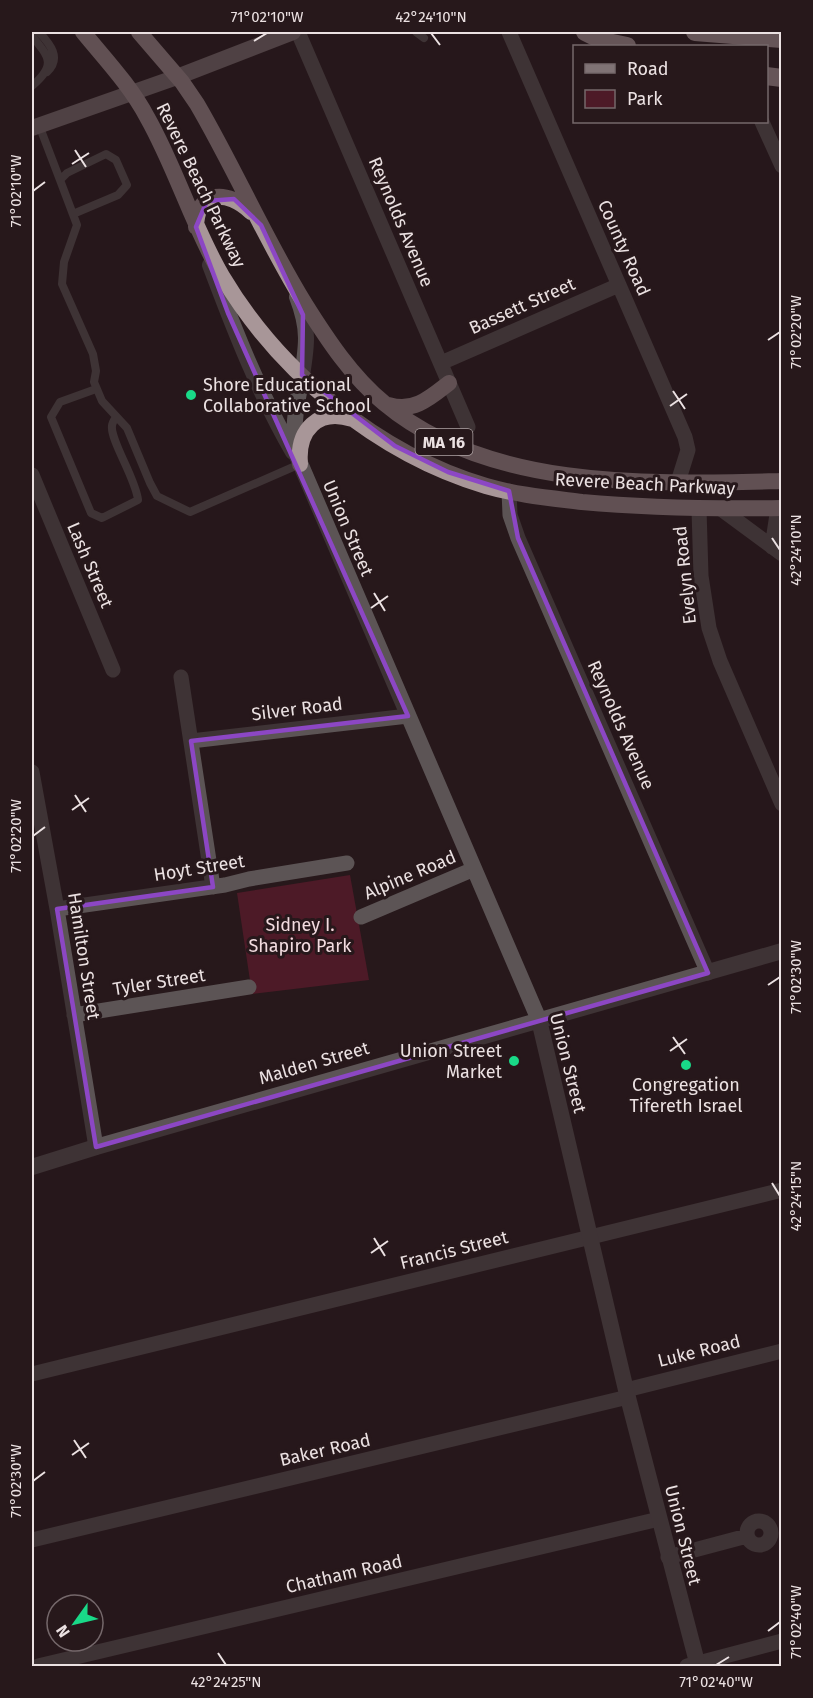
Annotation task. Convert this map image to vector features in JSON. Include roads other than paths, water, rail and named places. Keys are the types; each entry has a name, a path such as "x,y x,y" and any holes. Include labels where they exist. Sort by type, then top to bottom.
{"highway":[{"name":"Revere Beach Parkway","path":"83,32 132,92 152,126 196,227 224,279 244,309 276,349 302,375 357,421 396,446 434,466 475,483 509,491 601,504 722,509 780,508"},
{"name":"Revere Beach Parkway","path":"139,32 177,77 201,111 290,279 314,318 362,382 383,403 413,425 444,442 497,462 525,468 582,476 678,482 782,481"},
{"path":"585,32 603,41 622,45"},
{"path":"695,32 782,39"},
{"path":"196,227 201,207 207,201 220,196 230,197 238,202 261,225"},
{"path":"383,403 396,407 412,407 449,383"},
{"path":"300,464 299,451 302,439 313,423 330,416 342,416 357,421"}],"main road":[{"path":"35,126 177,77 293,32"}],"street":[{"name":"Reynolds Avenue","path":"298,32 468,427"},
{"name":"County Road","path":"509,32 685,437 688,450 678,482"},
{"path":"762,123 782,166"},
{"name":"Union Street","path":"196,227 245,353 274,418 300,464 539,1020 694,1666"},
{"name":"Union Street","path":"290,279 303,315 306,332 294,435 300,464"},
{"name":"Bassett Street","path":"441,363 619,285"},
{"name":"Lash Street","path":"32,475 113,670"},
{"name":"Reynolds Avenue","path":"509,491 509,508 515,530 708,973"},
{"name":"Evelyn Road","path":"699,508 700,564 709,628 720,661 782,804"},
{"path":"777,550 780,508"},
{"path":"722,509 777,550"},
{"path":"181,677 213,887"},
{"name":"Silver Road","path":"191,741 408,716"},
{"name":"Hamilton Street","path":"32,772 96,1147"},
{"name":"Hoyt Street","path":"57,909 213,887 346,863"},
{"name":"Alpine Road","path":"361,917 474,869"},
{"name":"Malden Street","path":"32,1167 782,951"},
{"name":"Tyler Street","path":"74,1015 249,987"},
{"name":"Francis Street","path":"32,1374 782,1190"},
{"name":"Luke Road","path":"627,1393 782,1351"},
{"name":"Baker Road","path":"32,1540 627,1393"},
{"name":"Chatham Road","path":"38,1666 658,1519"},
{"path":"668,1557 747,1536"},
{"path":"694,1666 782,1641"}],"lane":[{"path":"38,78 52,68 55,56 50,44 39,32"},
{"path":"416,32 424,38"},
{"path":"32,36 47,58 48,67 32,86"},
{"path":"35,126 60,180 77,225 64,262 62,284 93,354 96,371 94,382 102,401 127,428 157,496 190,512 300,464"},
{"path":"60,180 67,173 106,154 116,160 126,186 118,195 73,214"},
{"path":"96,388 60,402 51,417 91,513 102,518 138,500 137,490 111,427 116,417"}],"place":[{"name":"Shore Educational Collaborative School","path":"191,395"},
{"name":"Union Street Market","path":"514,1061"},
{"name":"Congregation Tifereth Israel","path":"686,1065"}],"park label":[{"name":"Sidney I. Shapiro Park","path":"300,935"}]}
